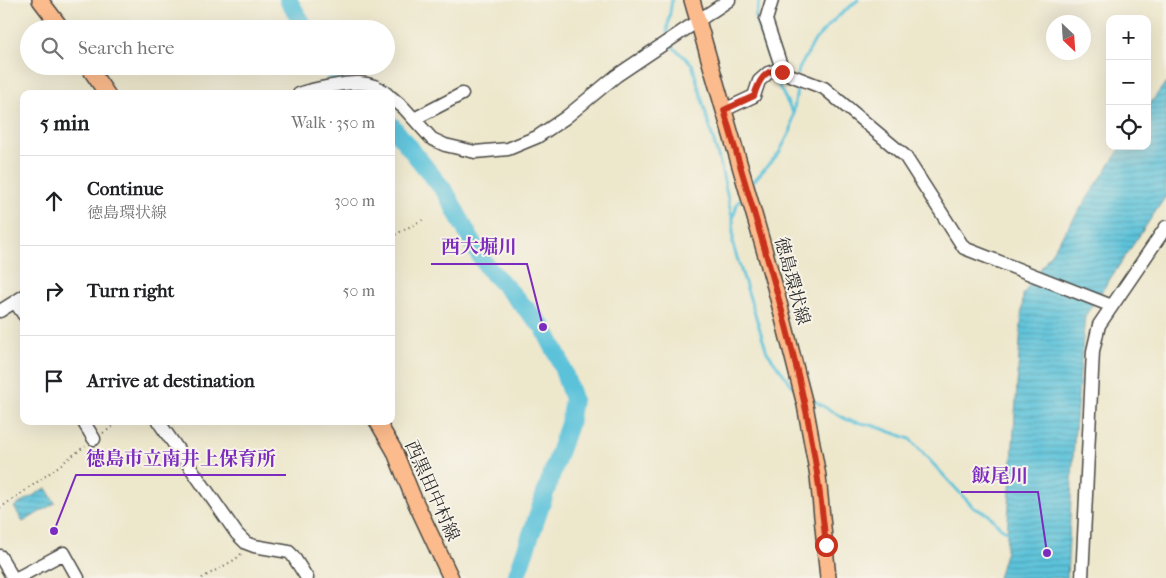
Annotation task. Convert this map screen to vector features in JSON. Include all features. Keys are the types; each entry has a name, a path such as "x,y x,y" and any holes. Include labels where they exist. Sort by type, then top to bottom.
{"main road":[{"path":"40,0 55,20"},
{"name":"徳島環状線","path":"692,0 743,179 755,214 805,406 818,476 828,578"},
{"path":"94,75 104,90"},
{"name":"西黒田中村線","path":"379,425 394,450 412,497 451,578"}],"street":[{"path":"395,101 432,139 445,145 475,152 508,149 537,137 565,118 616,76 729,0"},
{"path":"772,0 766,20 778,72"},
{"path":"724,110 754,96 759,81 778,72 824,88 905,156 964,248 1108,304"},
{"path":"316,90 348,83 369,84 383,90"},
{"path":"414,119 462,94"},
{"path":"1082,578 1093,351 1099,325 1108,304 1166,227"},
{"path":"0,311 19,299"},
{"path":"85,425 94,439"},
{"path":"161,425 237,534 246,543 289,552 307,578"},
{"path":"17,578 64,553 78,578"},
{"path":"0,556 13,578"}],"path":[{"path":"395,235 424,219"},
{"path":"0,508 116,425"},
{"path":"202,578 236,559 252,545"}],"water":[{"path":"1166,82 1166,196 1085,316 1074,442 1067,578 998,578 1006,550 1023,295 1119,150 1151,150 1151,103"},
{"path":"46,488 55,503 23,522 14,507"}],"waterway":[{"path":"288,0 300,20"},
{"path":"669,36 667,31 672,0"},
{"path":"760,0 755,17 772,69"},
{"path":"798,74 815,40 835,19 858,0"},
{"path":"671,42 674,48 692,64 721,167 732,217"},
{"path":"336,75 346,90"},
{"path":"773,75 793,113"},
{"path":"751,184 779,153 791,130 798,82"},
{"path":"395,130 446,193 488,268 543,327 559,358 573,399 569,424 516,578"},
{"path":"743,196 737,204 733,219 733,245 767,352 794,388"},
{"path":"809,398 847,420 875,426 910,439 974,508 988,514 1001,528 1010,533"}],"place":[{"name":"西大堀川","path":"543,327"},
{"name":"徳島市立南井上保育所","path":"54,531"},
{"name":"飯尾川","path":"1047,553"}],"route":[{"path":"782,72 777,70 768,73 759,81 754,96 724,110 775,287 805,406 818,476 826,545"}]}
